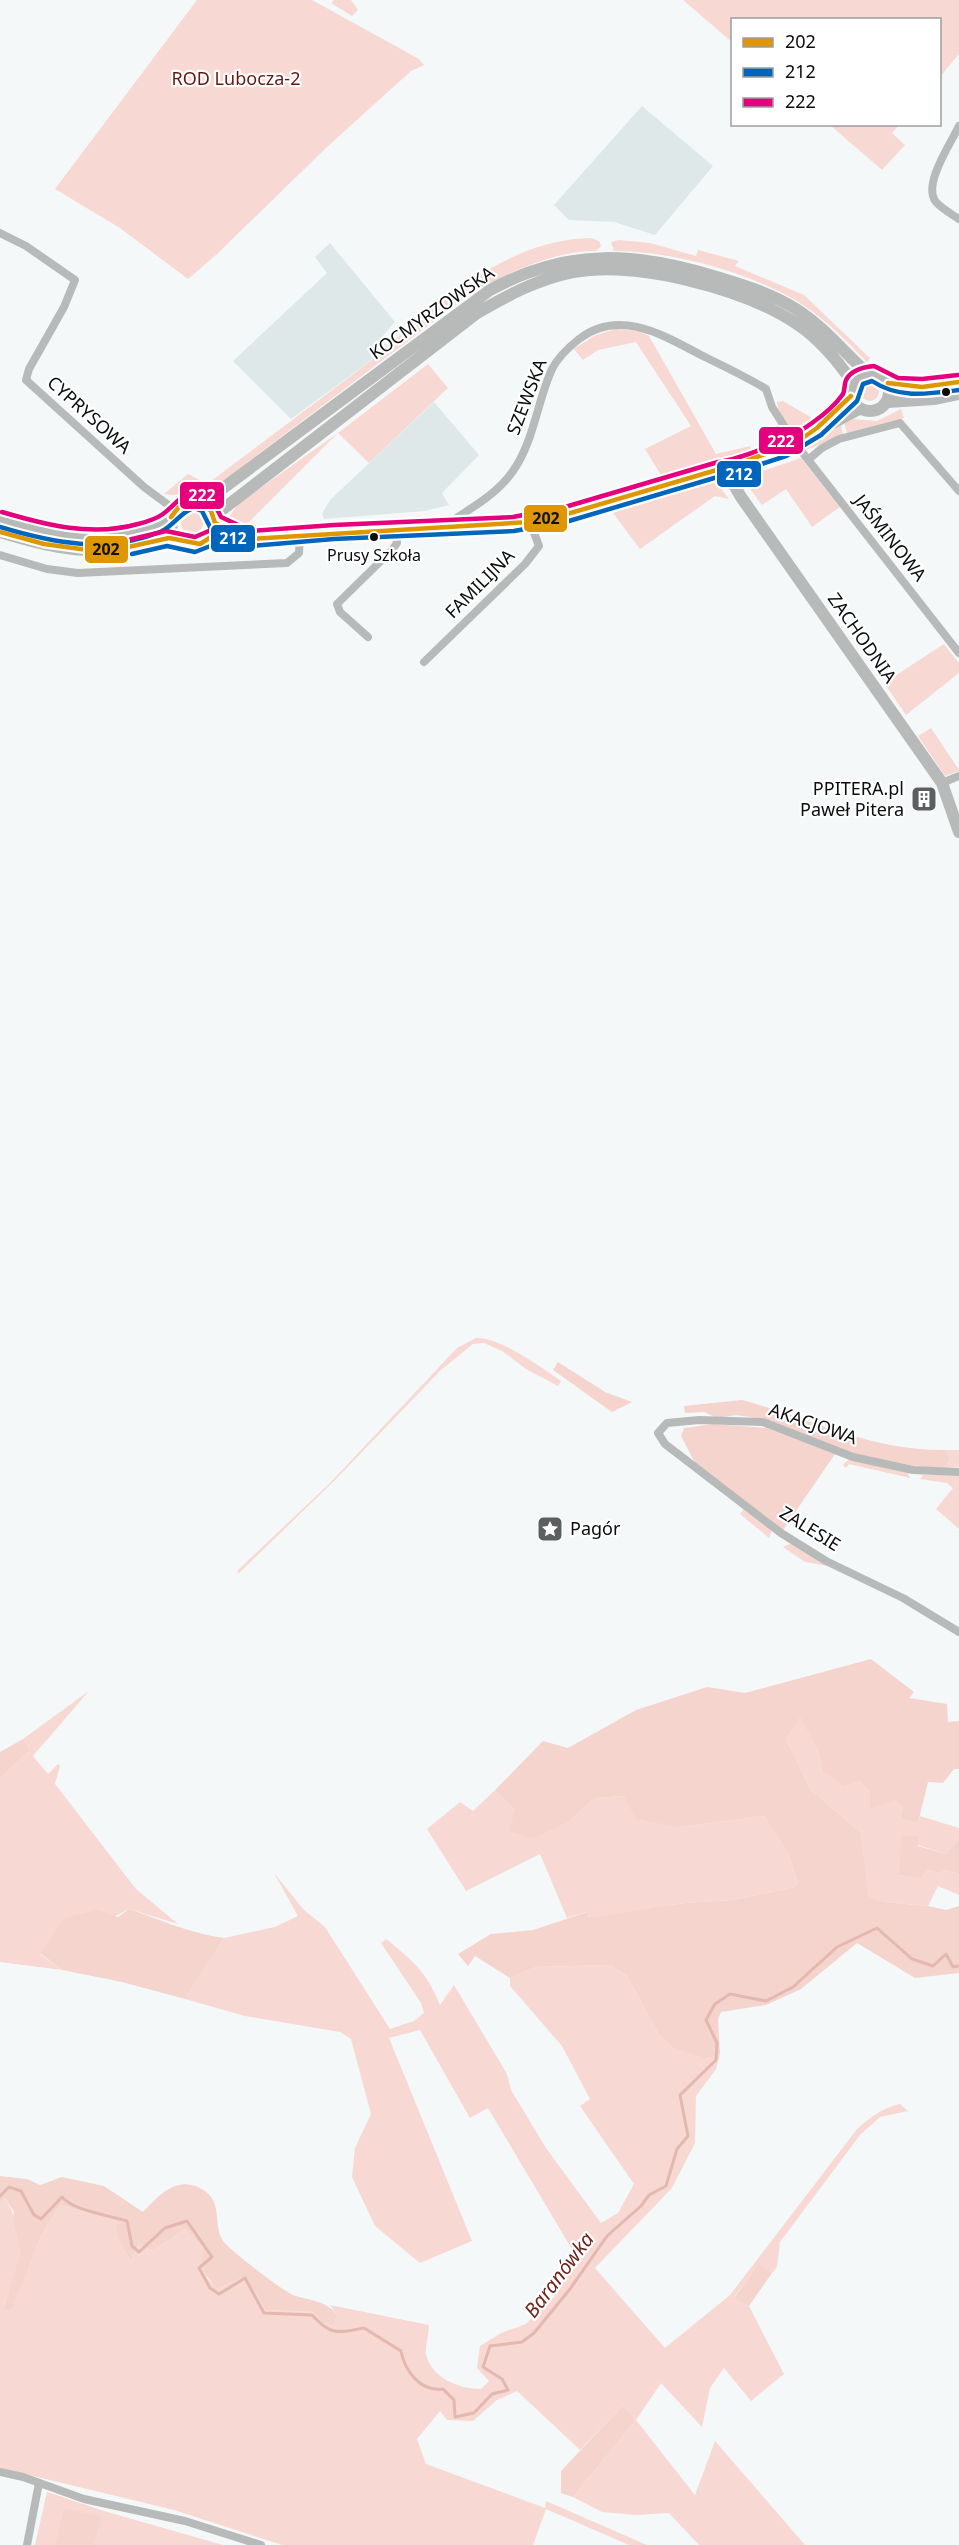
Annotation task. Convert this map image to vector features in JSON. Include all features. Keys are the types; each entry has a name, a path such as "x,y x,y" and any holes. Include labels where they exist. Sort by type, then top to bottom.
{"main road":[{"name":"KOCMYRZOWSKA","path":"203,503 490,290 528,272 565,261 604,256 653,260 765,293 814,322 867,373"},
{"name":"KOCMYRZOWSKA","path":"215,520 477,313 524,287 574,272 605,270 656,273 759,304 789,319 815,337 852,389"},
{"path":"817,429 867,373 879,375 888,383 922,387 959,382"},
{"path":"888,383 890,395 888,402"},
{"path":"852,389 859,408"},
{"path":"0,532 74,550 119,549 166,538 177,539 192,545 203,543 211,537 244,538 397,531 530,522 567,514 720,469 735,468 742,462 795,443 859,408 874,412 888,402 934,399 959,394"},
{"name":"ZACHODNIA","path":"735,468 731,480 741,496 942,783 959,832"},
{"path":"0,519 42,532 86,537 140,531 173,514 187,501 203,503 215,520 244,538"},
{"path":"173,514 171,529 177,539"},
{"path":"211,537 215,520"}],"street":[{"path":"959,126 931,186 936,202 959,219"},
{"name":"CYPRYSOWA","path":"0,233 26,246 75,280 64,307 29,369 26,380 173,514"},
{"name":"SZEWSKA","path":"450,528 450,522 490,494 512,472 521,457 557,362 573,343 603,326 637,326 668,338 766,389 772,407 795,443"},
{"path":"808,460 822,448 839,439 900,423 959,491"},
{"name":"JAŚMINOWA","path":"795,443 959,653"},
{"name":"FAMILIJNA","path":"424,662 525,564 539,546 530,522"},
{"path":"368,637 340,612 338,604 392,550 397,543 397,531"},
{"path":"0,555 47,569 78,573 287,563 299,553 300,534"},
{"path":"942,783 959,776"},
{"name":"AKACJOWA","path":"658,1433 667,1423 699,1420 763,1422 853,1457 913,1470 959,1472"},
{"name":"ZALESIE","path":"658,1433 665,1444 781,1533 826,1561 903,1598 959,1632"},
{"path":"0,2472 84,2499 184,2521 261,2545"},
{"path":"27,2545 39,2483"}],"shaded area":[{"path":"642,106 713,166 655,235 614,222 569,220 554,205"},
{"path":"330,243 395,322 381,338 388,348 291,419 233,361 327,273 315,257"},
{"path":"434,402 479,455 442,493 449,505 425,511 324,519 322,514 330,500"},
{"path":"558,1362 605,1392 632,1402 612,1412 553,1370"},
{"path":"742,1400 867,1440 918,1449 946,1450 950,1460 943,1468 914,1466 855,1454 764,1419 736,1415 717,1418 704,1412 685,1413 684,1406"},
{"path":"713,1424 767,1428 835,1454 783,1530 695,1463 681,1436 684,1428"},
{"path":"871,1659 914,1692 909,1698 947,1704 948,1722 959,1721 959,1769 954,1769 943,1783 928,1782 918,1823 900,1819 903,1807 893,1800 870,1809 870,1792 859,1781 844,1786 822,1771 818,1751 800,1717 786,1739 811,1790 861,1833 868,1896 884,1902 946,1910 959,1906 959,1973 915,1978 857,1943 801,1989 766,2005 721,2012 718,2019 720,2054 708,2059 674,2048 658,2033 627,1976 610,1965 536,1967 510,1978 475,1956 468,1966 458,1954 491,1934 533,1930 587,1912 588,1918 684,1903 733,1900 795,1887 798,1883 789,1855 764,1816 678,1827 636,1819 624,1796 595,1798 568,1822 533,1838 509,1831 515,1810 495,1790 543,1741 568,1748 636,1710 707,1687 745,1693"},
{"path":"23,1739 30,1750 0,1779 0,1752"},
{"path":"902,1835 918,1836 918,1846 946,1854 959,1839 959,1874 945,1870 940,1873 928,1870 921,1879 899,1875"},
{"path":"129,1909 188,1930 224,1938 185,1999 122,1982 62,1970 40,1953 65,1918 98,1910 118,1917"},
{"path":"0,2176 27,2179 40,2185 62,2177 104,2186 143,2212 167,2190 181,2185 198,2187 212,2198 220,2236 229,2247 287,2292 328,2306 337,2315 333,2324 322,2322 313,2312 265,2310 255,2291 242,2278 217,2289 204,2270 204,2249 185,2229 152,2251 139,2243 131,2261 118,2240 115,2229 119,2222 60,2205 41,2236 13,2307 8,2311 4,2307 21,2252 13,2219 14,2212 5,2198 0,2203"},
{"path":"759,2264 772,2273 749,2306 734,2298"},
{"path":"623,2405 636,2420 573,2497 561,2493 561,2471"},
{"path":"64,2509 101,2516 94,2545 55,2545"}],"green space":[{"name":"ROD Lubocza-2","path":"197,0 312,0 419,59 424,65 411,71 327,147 217,254 188,279 120,228 55,189"},
{"path":"334,0 351,0 358,10 352,16 331,3"},
{"path":"683,0 959,0 959,54 941,76 941,18 731,18 731,41"},
{"path":"831,126 898,126 892,133 905,145 882,170"},
{"path":"591,238 599,241 601,246 596,251 548,259 518,270 474,291 207,493 164,494 188,474 207,484 388,348 387,346 433,309 481,274 533,249 561,241"},
{"path":"619,240 650,243 696,256 698,250 739,261 735,266 804,295 870,358 867,362 817,315 773,289 720,268 692,261 638,252 614,251 611,242"},
{"path":"615,329 639,331 649,336 716,454 750,446 753,452 664,480 645,449 691,426 636,342 598,350 583,360 574,349 594,336"},
{"path":"428,364 448,388 369,463 338,433"},
{"path":"870,383 876,386 879,392 876,398 870,401 864,398 861,392 864,386"},
{"path":"783,401 817,421 799,434 795,432 787,425 779,411 777,402"},
{"path":"901,409 904,418 847,433 844,423 853,419 877,421"},
{"path":"841,425 843,435 806,450 805,444"},
{"path":"338,433 242,529 230,524 228,518 239,503"},
{"path":"801,458 840,507 812,527 786,489 762,505 742,478"},
{"path":"714,479 729,499 715,496 640,549 613,513"},
{"path":"192,512 202,519 203,523 196,533 192,534 182,527 181,523 188,513"},
{"path":"944,644 959,663 959,673 906,715 884,683"},
{"path":"931,728 959,771 945,776 918,736"},
{"path":"476,1338 497,1342 508,1347 561,1381 558,1386 526,1369 502,1351 484,1343 473,1344 441,1370 334,1481 239,1573 237,1571 330,1483 457,1348"},
{"path":"946,1450 959,1450 959,1467 943,1468 950,1460"},
{"path":"849,1459 908,1473 910,1478 849,1464 846,1468 843,1465"},
{"path":"923,1475 959,1475 959,1529 936,1509 953,1488 947,1483 920,1479"},
{"path":"745,1507 772,1530 769,1538 740,1514"},
{"path":"792,1543 834,1567 805,1562 783,1547"},
{"path":"89,1691 33,1756 48,1774 58,1764 60,1766 55,1784 136,1889 178,1924 129,1909 40,1954 62,1970 0,1962 0,1779 30,1750 23,1739"},
{"path":"800,1716 818,1751 822,1771 859,1781 870,1792 893,1800 903,1807 900,1819 918,1823 920,1816 959,1828 959,1839 946,1854 918,1845 899,1875 921,1879 928,1870 940,1873 945,1870 959,1874 959,1895 938,1886 928,1906 884,1902 867,1896 861,1833 811,1790 786,1739"},
{"path":"495,1790 515,1810 568,1822 595,1798 624,1796 678,1827 764,1816 789,1855 798,1883 795,1887 733,1900 684,1903 587,1919 586,1912 567,1918 540,1854 466,1891 427,1829 460,1802 473,1811"},
{"path":"274,1873 304,1910 325,1927 390,2029 414,2021 424,2013 421,2003 381,1943 386,1939 424,1975 440,2005 454,1985 507,2074 511,2090 546,2148 601,2223 618,2213 634,2184 580,2106 590,2099 562,2046 510,1986 510,1978 536,1967 610,1965 627,1976 658,2033 708,2059 720,2054 716,2069 696,2096 695,2143 672,2188 595,2268 665,2348 730,2295 857,2129 877,2113 894,2105 900,2104 908,2111 880,2117 860,2135 780,2242 777,2267 772,2273 759,2265 734,2297 749,2306 784,2374 751,2401 724,2368 710,2388 702,2427 661,2383 636,2420 623,2405 580,2450 517,2391 497,2400 473,2421 447,2420 440,2411 417,2439 426,2464 545,2508 546,2501 647,2545 629,2545 546,2509 533,2545 282,2545 174,2510 0,2468 0,2203 5,2198 16,2224 21,2245 18,2265 4,2306 8,2311 13,2306 41,2236 60,2205 120,2222 115,2229 118,2240 131,2261 139,2243 152,2251 185,2229 204,2249 207,2278 217,2289 243,2278 255,2291 265,2310 313,2312 322,2322 337,2315 330,2305 429,2325 426,2354 434,2370 455,2384 481,2389 489,2381 477,2368 480,2346 501,2333 526,2324 555,2296 546,2285 556,2280 576,2256 488,2108 470,2118 420,2030 389,2038 472,2241 420,2263 375,2226 352,2177 355,2148 371,2114 351,2039 340,2032 245,2016 185,1999 224,1938 275,1927 298,1916"},
{"path":"636,2420 695,2495 715,2441 805,2545 699,2545 669,2513 637,2515 602,2512 573,2497"},
{"path":"47,2492 104,2511 223,2545 35,2545"}],"waterway":[{"path":"335,524 388,521"},
{"name":"Baranówka","path":"0,2196 9,2187 21,2191 34,2215 41,2219 62,2197 67,2202 83,2209 127,2221 132,2246 139,2252 165,2228 187,2221 212,2257 199,2268 210,2288 219,2294 245,2278 264,2313 312,2315 324,2327 341,2332 364,2328 401,2351 410,2373 421,2384 443,2389 454,2400 455,2417 474,2413 492,2394 508,2390 502,2379 483,2367 490,2346 522,2342 534,2333 570,2289 607,2236 641,2206 649,2195 666,2186 677,2149 688,2136 680,2095 716,2060 717,2043 706,2020 715,2004 730,1994 766,2001 793,1987 837,1947 877,1928 912,1959 933,1966 946,1954 953,1967 959,1966"}],"transit line":[{"name":"222","path":"2,512 69,528 121,528 157,517 185,495 196,493 213,501 221,517 251,531 513,517 565,507 740,457 766,447 803,429 820,417 843,394 848,377 854,371 862,368 874,366 898,378 922,379 958,375"},
{"name":"212","path":"0,527 40,538 80,544 120,543 160,532 185,512 194,508 202,511 211,529 250,546 334,539 514,531 569,521 721,476 738,475 746,469 786,456 821,435 857,401 863,384 872,381 882,387 903,393 925,394 959,390"},
{"name":"202","path":"888,383 922,387 959,382"},
{"name":"202","path":"215,523 250,539 530,522 567,514 720,469 735,468 748,460 794,444 817,428 851,396"},
{"name":"202","path":"171,517 182,503 198,501 211,511 215,523"},
{"name":"222","path":"128,540 166,531 195,537 211,530 248,532"},
{"name":"202","path":"0,532 44,544 88,550 119,549 169,538 200,544 211,537"},
{"name":"212","path":"132,554 167,546 195,552 213,545 248,546"}],"place":[{"name":"Prusy Szkoła","path":"374,537"},
{"name":"PPITERA.pl Paweł Pitera","path":"924,799"},
{"name":"Pagór","path":"550,1529"}]}
